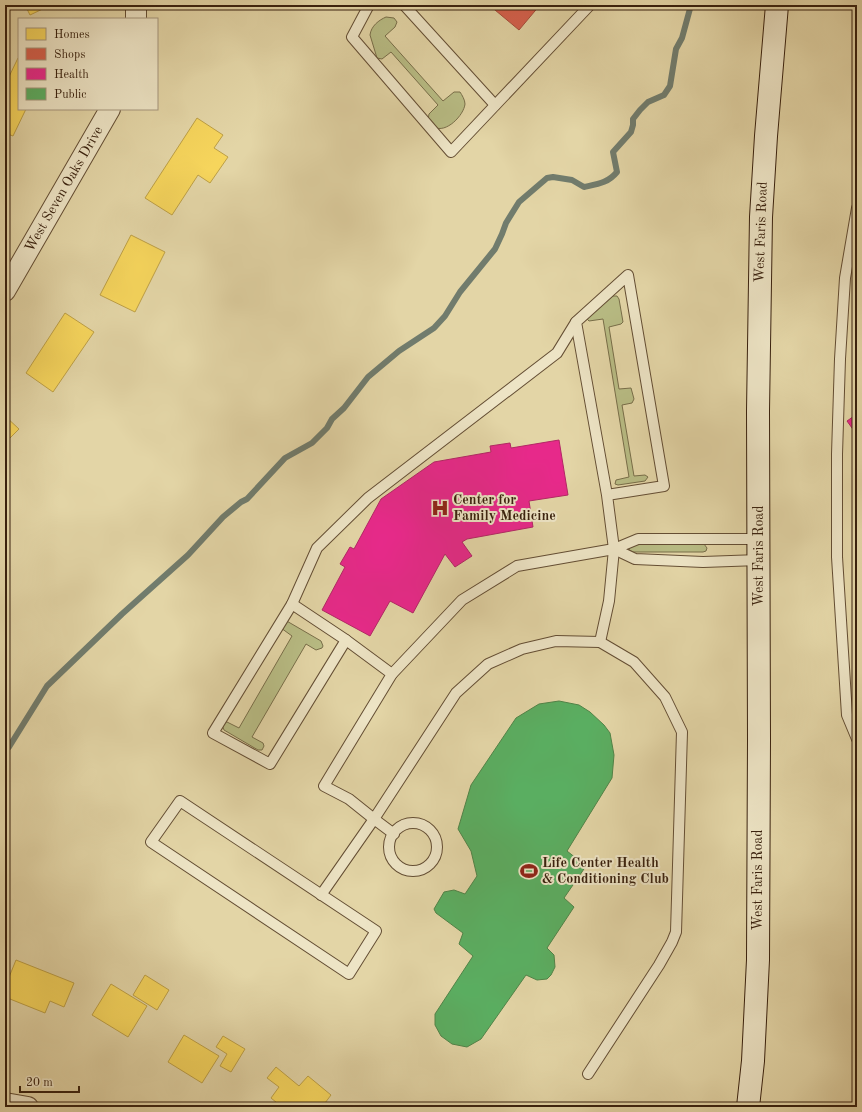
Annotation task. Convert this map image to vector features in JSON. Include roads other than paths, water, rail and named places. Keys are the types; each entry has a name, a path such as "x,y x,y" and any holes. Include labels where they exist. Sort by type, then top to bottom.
{"main road":[{"name":"West Faris Road","path":"748,1107 753,1061 758,960 758,411 761,217 777,5"}],"street":[{"path":"136,5 136,18"},
{"name":"West Seven Oaks Drive","path":"5,290 109,110"},
{"path":"5,1103 28,1107"}],"lane":[{"path":"369,5 352,37 451,152 590,5"},
{"path":"404,5 495,105"},
{"path":"857,208 845,278 840,359 836,549 847,716 857,739"},
{"path":"346,640 270,764 213,733 292,604 317,548 368,498 557,353 576,322 628,274 664,486 607,495"},
{"path":"576,322 607,495 614,549 609,601 600,642"},
{"path":"394,834 374,820 349,799 324,786 392,674 462,600 517,566 614,549 638,539 759,549"},
{"path":"614,549 635,559 703,562 759,549"},
{"path":"292,604 346,640 392,674"},
{"path":"321,895 374,820 456,694 488,664 522,649 556,641 600,642 634,662 664,697 682,732 676,932 659,965 588,1074"},
{"path":"180,801 321,895 376,931 349,974 151,842 180,801"},
{"path":"412,823 427,828 435,840 436,854 432,861 426,867 418,870 410,871 401,868 394,863 390,855 389,846 391,838 394,834 396,830 404,825 412,823"}],"waterway":[{"path":"5,750 9,747 47,686 122,614 188,555 223,517 247,499 285,458 312,443 327,428 332,419 344,408 368,377 399,351 434,328 445,316 460,292 495,249 506,223 519,202 547,178 553,177 572,180 584,187 598,184 614,176 617,172 613,152 631,132 633,119 648,102 664,95 670,86 676,49 682,38 691,5"}],"place":[{"name":"Center for Family Medicine","path":"440,508"},
{"name":"Life Center Health & Conditioning Club","path":"529,871"}]}
